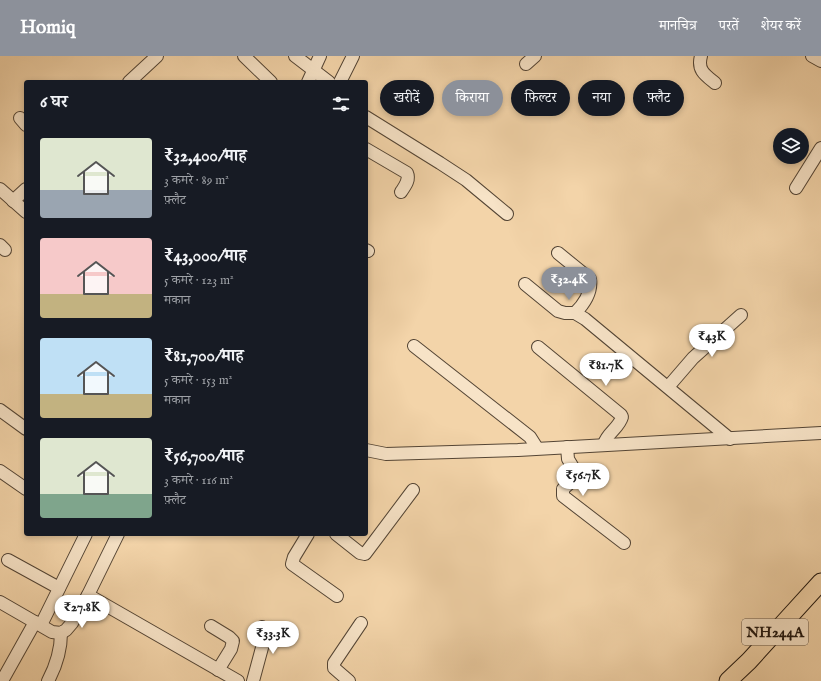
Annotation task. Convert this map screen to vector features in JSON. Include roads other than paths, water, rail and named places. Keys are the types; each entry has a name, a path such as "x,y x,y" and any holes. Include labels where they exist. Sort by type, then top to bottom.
{"highway":[{"name":"NH244A","path":"728,681 749,661 821,582"}],"street":[{"path":"131,80 157,56"},
{"path":"244,56 269,80"},
{"path":"295,56 317,78"},
{"path":"317,78 320,56"},
{"path":"341,80 353,56"},
{"path":"701,56 699,64 700,68 705,75 715,83"},
{"path":"812,56 821,61"},
{"path":"368,118 466,180 507,214"},
{"path":"796,188 821,148"},
{"path":"368,150 407,173 408,176 406,184 401,192"},
{"path":"0,189 24,210"},
{"path":"13,201 24,191"},
{"path":"558,253 590,278 586,299 575,313"},
{"path":"525,284 558,311 575,313 590,323 730,439"},
{"path":"668,387 693,358 741,314"},
{"path":"414,346 530,437 537,448"},
{"path":"538,347 621,415 622,417 620,422 608,436 604,444"},
{"path":"0,410 24,428"},
{"path":"368,451 376,453 397,454 730,439 821,433"},
{"path":"567,446 568,459 577,474 574,479 563,489 563,496 624,544"},
{"path":"0,471 24,489"},
{"path":"339,536 360,553 365,554 413,490"},
{"path":"2,681 59,588 85,536"},
{"path":"0,602 52,632 61,633 72,623 88,595 117,536"},
{"path":"307,536 294,557 292,564 337,596"},
{"path":"8,560 59,588"},
{"path":"88,595 238,681"},
{"path":"349,681 334,668 334,663 361,623"},
{"path":"211,626 232,639 233,643 218,670"},
{"path":"253,681 263,644 262,627"},
{"path":"48,681 58,658 61,633"}]}
